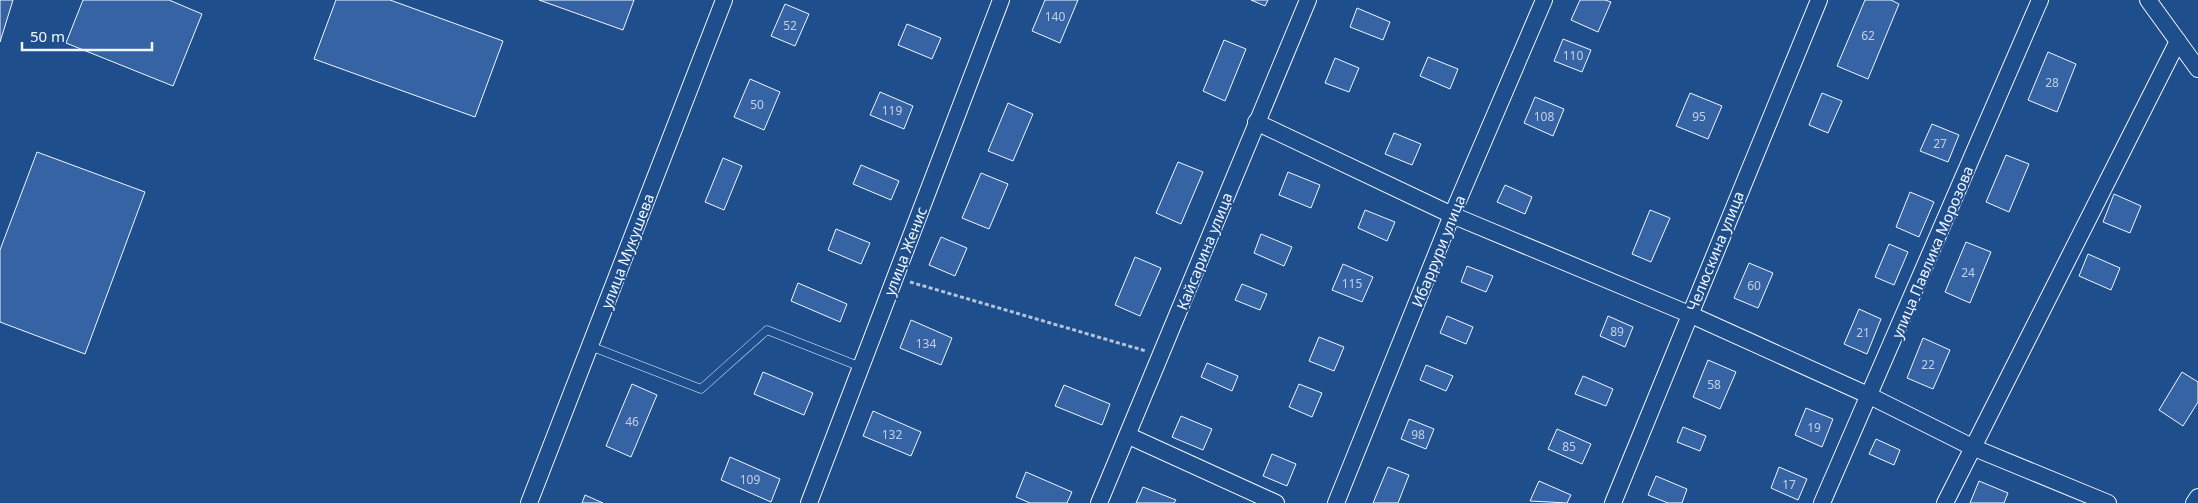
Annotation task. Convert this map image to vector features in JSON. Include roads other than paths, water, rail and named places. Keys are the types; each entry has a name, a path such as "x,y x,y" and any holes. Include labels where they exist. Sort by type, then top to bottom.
{"street":[{"name":"улица Мукушева","path":"529,503 724,0"},
{"name":"улица Женис","path":"809,503 1001,0"},
{"name":"Кайсарина улица","path":"1099,503 1129,436 1256,122 1308,0"},
{"name":"Ибаррури улица","path":"1336,503 1452,215 1544,0"},
{"name":"Челюскина улица","path":"1613,503 1819,0"},
{"name":"улица Павлика Морозова","path":"1822,503 2040,0"},
{"path":"2148,0 2198,69"},
{"path":"1945,503 2178,41"},
{"path":"1256,122 1452,215 1689,314 1870,396 1972,447 2108,503"},
{"path":"1129,436 1276,503"},
{"path":"2194,503 2198,497"}],"lane":[{"path":"590,346 701,389 767,330 861,367"}]}
